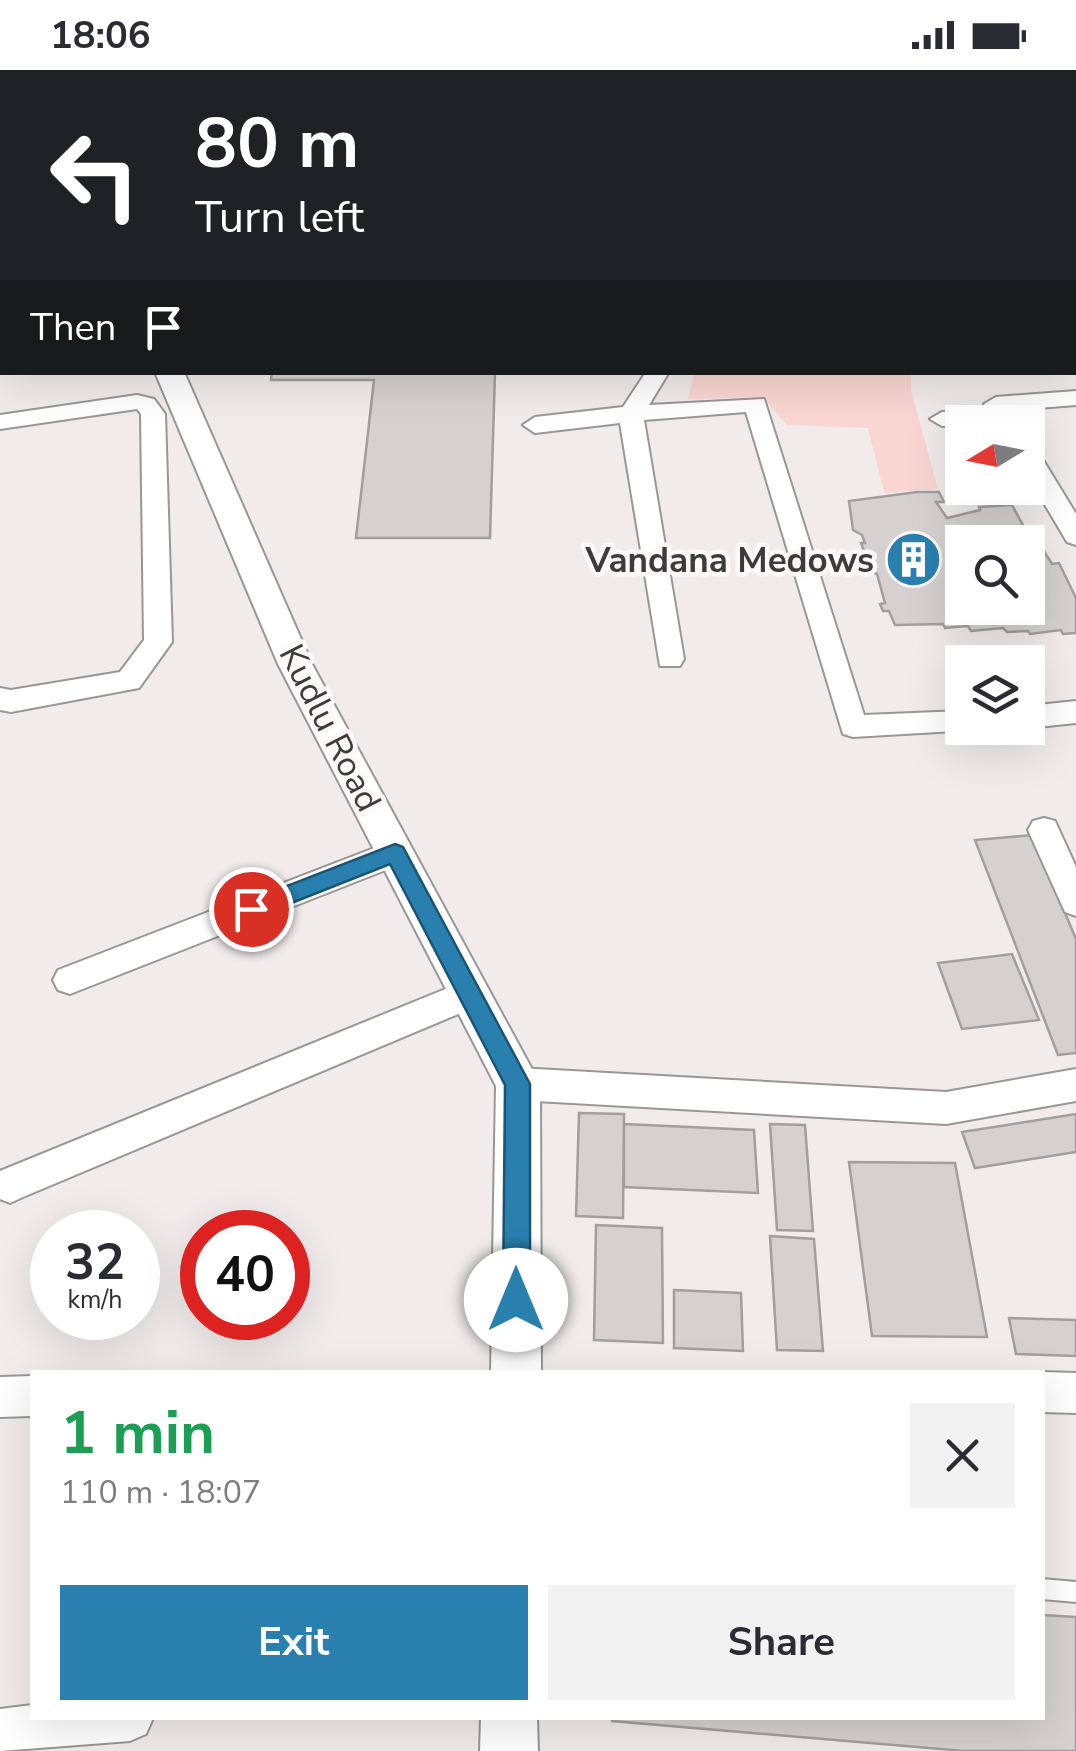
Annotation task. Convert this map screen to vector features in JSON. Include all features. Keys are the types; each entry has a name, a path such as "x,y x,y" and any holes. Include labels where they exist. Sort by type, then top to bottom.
{"street":[{"name":"Kudlu Road","path":"169,375 169,411 295,664 518,1084 516,1370"},
{"path":"656,375 632,414 670,658"},
{"path":"997,405 1076,398"},
{"path":"0,422 137,402 169,411 158,642 129,680 11,701 0,699"},
{"path":"535,425 756,404 853,726 945,723"},
{"path":"1045,484 1076,536"},
{"path":"1045,715 1076,712"},
{"path":"1044,830 1076,904"},
{"path":"70,980 395,853"},
{"path":"10,1185 470,994"},
{"path":"518,1084 946,1108 1076,1085"},
{"path":"1045,1392 1076,1394"},
{"path":"0,1397 30,1396"},
{"path":"0,1732 111,1720"},
{"path":"509,1751 510,1720"}],"lane":[{"path":"1045,1590 1076,1592"}],"shaded area":[{"path":"694,375 911,375 911,390 938,489 884,493 868,428 787,425 763,397 688,399"}],"building":[{"path":"272,375 495,375 490,538 356,538 374,380 271,380"},
{"name":"Vandana Medows","path":"939,492 944,502 936,502 947,518 980,510 979,507 1012,505 1023,525 945,525 945,625 1045,625 1045,553 1052,564 1059,563 1076,598 1076,633 1063,634 1061,630 1030,634 1007,632 1003,628 971,631 968,626 945,628 943,624 895,625 889,611 883,611 880,604 885,603 877,574 867,570 862,535 853,530 849,501"},
{"path":"1032,835 1076,939 1076,1053 1058,1055 975,840"},
{"path":"1012,954 1039,1020 962,1029 938,963"},
{"path":"579,1113 624,1114 623,1218 576,1216"},
{"path":"1076,1114 1076,1152 975,1168 962,1132"},
{"path":"624,1124 754,1130 758,1193 624,1187"},
{"path":"770,1124 805,1125 813,1231 777,1230"},
{"path":"849,1162 955,1163 987,1337 872,1336"},
{"path":"596,1225 662,1228 663,1343 594,1340"},
{"path":"770,1236 814,1239 823,1351 777,1350"},
{"path":"674,1290 741,1293 743,1351 674,1348"},
{"path":"1009,1318 1076,1320 1076,1356 1016,1354"},
{"path":"1045,1615 1076,1617 1076,1751 964,1751 612,1721 1045,1720"}],"place":[{"name":"Vandana Medows","path":"913,560"}],"route":[{"path":"251,909 395,853 518,1084 516,1300"}]}
